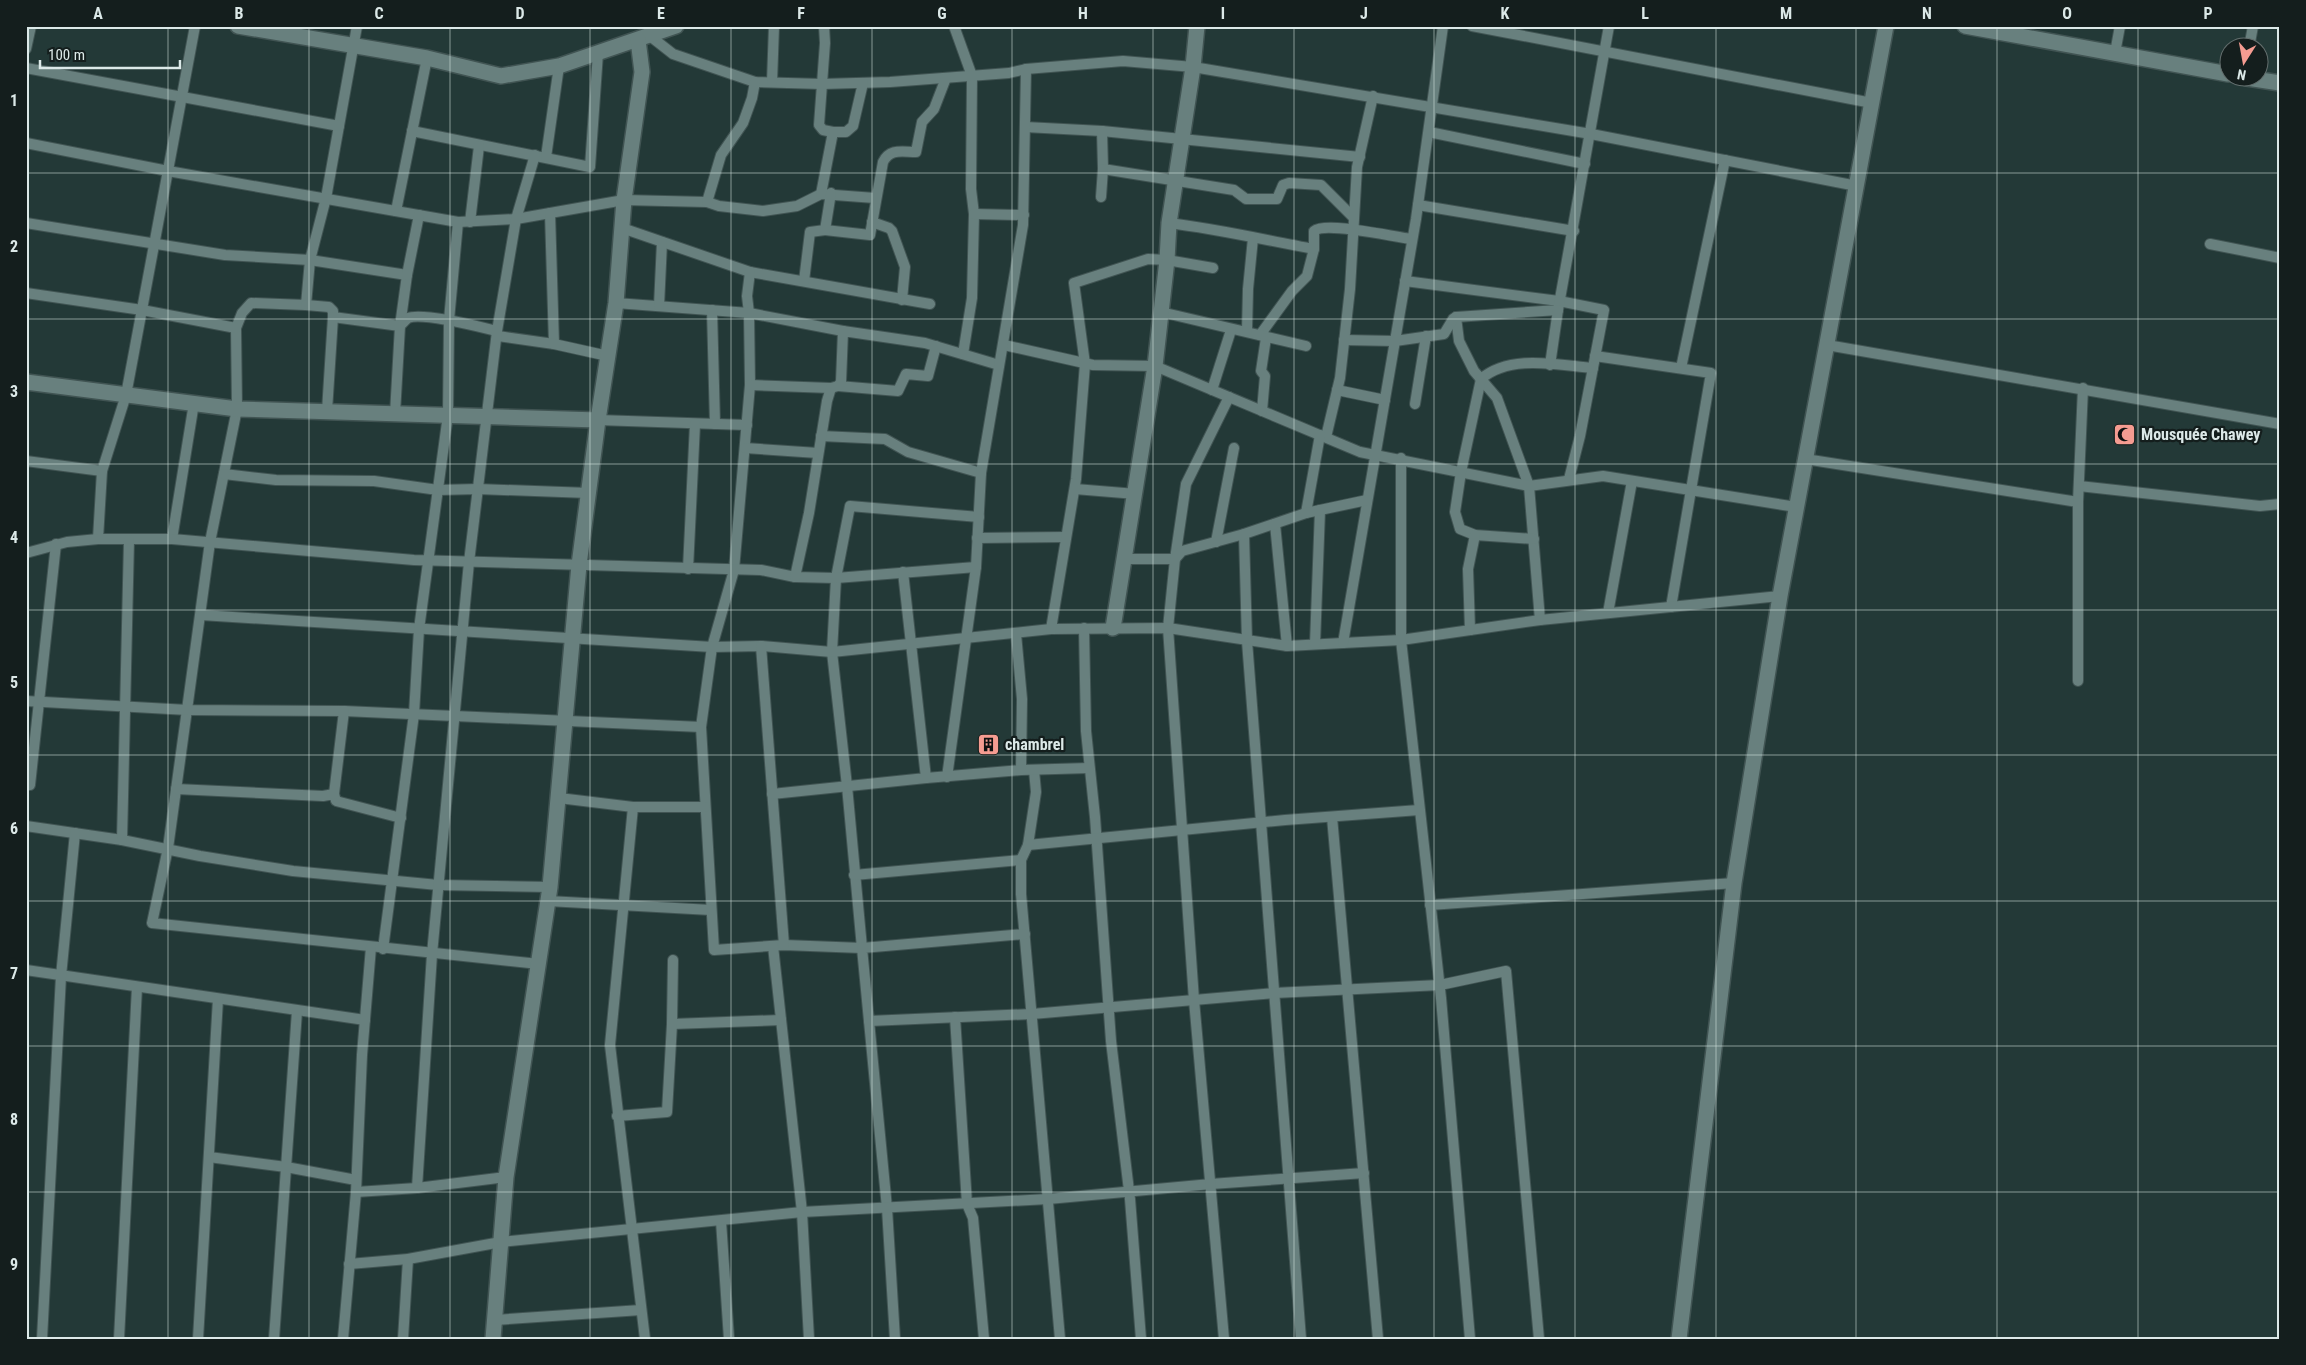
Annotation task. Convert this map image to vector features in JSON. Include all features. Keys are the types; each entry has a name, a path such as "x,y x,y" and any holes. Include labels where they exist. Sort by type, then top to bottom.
{"street":[{"path":"26,49 31,26"},
{"path":"98,539 102,471 126,395 195,26"},
{"path":"238,26 352,47 427,58 501,76 558,66 676,26"},
{"path":"306,305 310,260 326,198 356,26"},
{"path":"772,82 774,26"},
{"path":"824,26 826,43 819,125 822,130 846,132 853,126 863,83"},
{"path":"954,26 972,76 971,189 974,214 972,298 962,354"},
{"path":"1113,628 1155,366 1168,260 1169,223 1193,68 1197,26"},
{"path":"1343,643 1418,205 1443,26"},
{"path":"1472,26 1872,103"},
{"path":"1550,365 1609,26"},
{"path":"1679,1339 1734,882 1780,596 1886,26"},
{"path":"2115,53 2120,26"},
{"path":"1974,27 2218,72"},
{"path":"644,38 673,54 755,82 863,83 972,76 1123,60 1193,68 1372,96 1591,134 1856,186"},
{"path":"493,1339 506,1177 549,894 567,721 579,565 616,303 624,200 642,72 644,38"},
{"path":"412,131 480,146 590,166 598,53"},
{"path":"396,210 427,58"},
{"path":"546,157 558,66"},
{"path":"26,68 339,126"},
{"path":"947,777 976,568 981,473 1004,345 1024,215 1026,69"},
{"path":"804,281 810,232 825,230 870,235 875,198 886,155 894,151 916,152 922,122 934,109 946,78"},
{"path":"707,202 721,155 742,123 752,98 755,82"},
{"path":"1306,513 1323,436 1337,390 1350,289 1357,167 1372,96"},
{"path":"1025,127 1102,131 1360,157"},
{"path":"1101,197 1103,170 1102,131"},
{"path":"825,230 826,194 833,132"},
{"path":"1429,132 1586,164"},
{"path":"26,143 168,171 458,222 516,219 624,200 707,202 719,206 763,211 797,206 826,194 875,198"},
{"path":"470,222 480,146"},
{"path":"417,1188 432,954 456,716 469,562 497,333 516,219 534,155"},
{"path":"1680,368 1725,160"},
{"path":"1103,170 1234,190 1240,197 1246,199 1277,199 1283,186 1289,183 1321,185 1354,218"},
{"path":"1418,205 1574,231"},
{"path":"550,213 554,344"},
{"path":"974,214 1024,215"},
{"path":"395,414 400,326 418,215"},
{"path":"383,949 414,714 419,629 448,416 449,320 458,222"},
{"path":"872,222 889,228 892,231 905,267 902,300"},
{"path":"26,223 225,255 310,260 407,275"},
{"path":"1169,223 1226,230 1253,238 1314,249"},
{"path":"1262,410 1265,376 1261,371 1263,336 1292,292 1307,276 1314,249 1314,231 1318,228 1343,226 1354,231 1412,240"},
{"path":"622,228 750,272 930,304"},
{"path":"1246,331 1253,238"},
{"path":"659,306 662,242"},
{"path":"2210,244 2280,258"},
{"path":"1050,629 1075,488 1085,364 1074,283 1148,259 1168,260 1213,268"},
{"path":"750,272 746,296 749,313 750,385 734,570 712,647 701,727 714,950 778,945 862,948 1025,934"},
{"path":"1405,281 1559,305 1604,310 1580,436 1569,479"},
{"path":"26,293 142,310 236,328"},
{"path":"616,303 749,313 936,346 999,365"},
{"path":"327,411 333,311 329,307 306,305 252,304 242,312 236,328 237,408 210,542 168,848 152,923 383,949 539,964"},
{"path":"1344,340 1395,341 1444,334 1456,317 1559,305"},
{"path":"712,310 715,424"},
{"path":"1161,312 1306,346"},
{"path":"333,316 400,326"},
{"path":"1456,317 1459,341 1474,371 1497,398 1529,486 1540,620"},
{"path":"400,326 408,318 449,320 497,333 608,356"},
{"path":"1212,390 1232,330"},
{"path":"795,577 809,513 821,436 834,387 841,382 843,331"},
{"path":"1414,404 1426,336"},
{"path":"1004,345 1085,364 1155,366 1360,452 1401,458 1529,486 1569,479 1603,476 1796,507"},
{"path":"1827,345 2083,388 2280,424"},
{"path":"750,385 898,391 906,374 928,376 936,346"},
{"path":"1595,356 1711,372 1671,607"},
{"path":"1534,539 1475,535 1460,529 1455,512 1460,472 1481,379 1491,370 1508,364 1593,368"},
{"path":"26,382 237,408 747,425"},
{"path":"2078,681 2078,502 2083,388"},
{"path":"1337,390 1385,400"},
{"path":"1224,1339 1194,1000 1168,628 1175,559 1186,484 1229,397"},
{"path":"172,539 194,403"},
{"path":"688,569 695,424"},
{"path":"821,436 885,440 908,452 981,473"},
{"path":"745,448 818,453"},
{"path":"1216,542 1234,448"},
{"path":"1401,458 1401,640 1440,984 1470,1339"},
{"path":"1805,459 2078,502"},
{"path":"26,461 102,471"},
{"path":"224,474 276,480 374,481 438,490 478,489 589,493"},
{"path":"1608,613 1632,481"},
{"path":"2079,486 2260,506 2280,504"},
{"path":"1075,488 1136,494"},
{"path":"1125,559 1175,559 1182,551 1244,534 1306,513 1368,500"},
{"path":"895,1339 887,1208 847,786 832,652 836,578 850,506 980,517"},
{"path":"1315,644 1320,510"},
{"path":"1275,524 1287,646"},
{"path":"1244,534 1247,641 1301,1339"},
{"path":"1470,630 1468,569 1475,535"},
{"path":"977,538 1066,537"},
{"path":"26,553 56,544 98,539 172,539 428,560 760,570 795,577 836,578 976,568"},
{"path":"122,840 129,540"},
{"path":"30,785 56,544"},
{"path":"903,572 909,644 926,778"},
{"path":"201,615 573,639 712,647 761,646 832,652 965,640 1050,629 1084,628 1168,628 1287,646 1401,640 1540,620 1780,596"},
{"path":"1084,628 1086,731 1108,1007 1129,1192 1141,1339"},
{"path":"1016,634 1022,699 1022,770"},
{"path":"761,646 772,794 781,1020 802,1212 809,1339"},
{"path":"26,701 188,710 414,714 701,727"},
{"path":"344,712 334,794 336,801 401,818"},
{"path":"772,794 1022,770 1089,768"},
{"path":"1034,770 1036,792 1028,845 1021,860 1025,934 1060,1339"},
{"path":"176,789 323,796 334,794"},
{"path":"559,798 633,807 705,807"},
{"path":"633,807 610,1045 644,1339"},
{"path":"1028,845 1419,810"},
{"path":"1332,817 1378,1339"},
{"path":"26,826 122,840 200,856 293,871 549,894 624,906 711,910"},
{"path":"42,1339 61,976 75,833"},
{"path":"854,875 1021,860"},
{"path":"1430,905 1734,882"},
{"path":"343,1339 356,1192 365,1020 371,947"},
{"path":"617,1116 667,1112 672,1024 673,960"},
{"path":"26,970 365,1020"},
{"path":"869,1021 1032,1014 1274,993 1440,984 1506,971 1539,1339"},
{"path":"119,1339 137,987"},
{"path":"198,1339 218,999"},
{"path":"274,1339 297,1011"},
{"path":"955,1017 968,1204 973,1218 984,1339"},
{"path":"672,1024 781,1020"},
{"path":"209,1157 286,1167 356,1180"},
{"path":"349,1264 408,1259 501,1242 802,1212 1048,1199 1211,1184 1364,1174"},
{"path":"356,1192 417,1188 506,1177"},
{"path":"721,1221 730,1339"},
{"path":"403,1339 408,1259"},
{"path":"495,1320 641,1310"}],"place":[{"name":"Mousquée Chawey","path":"2125,434"},
{"name":"chambrel","path":"989,744"}]}
